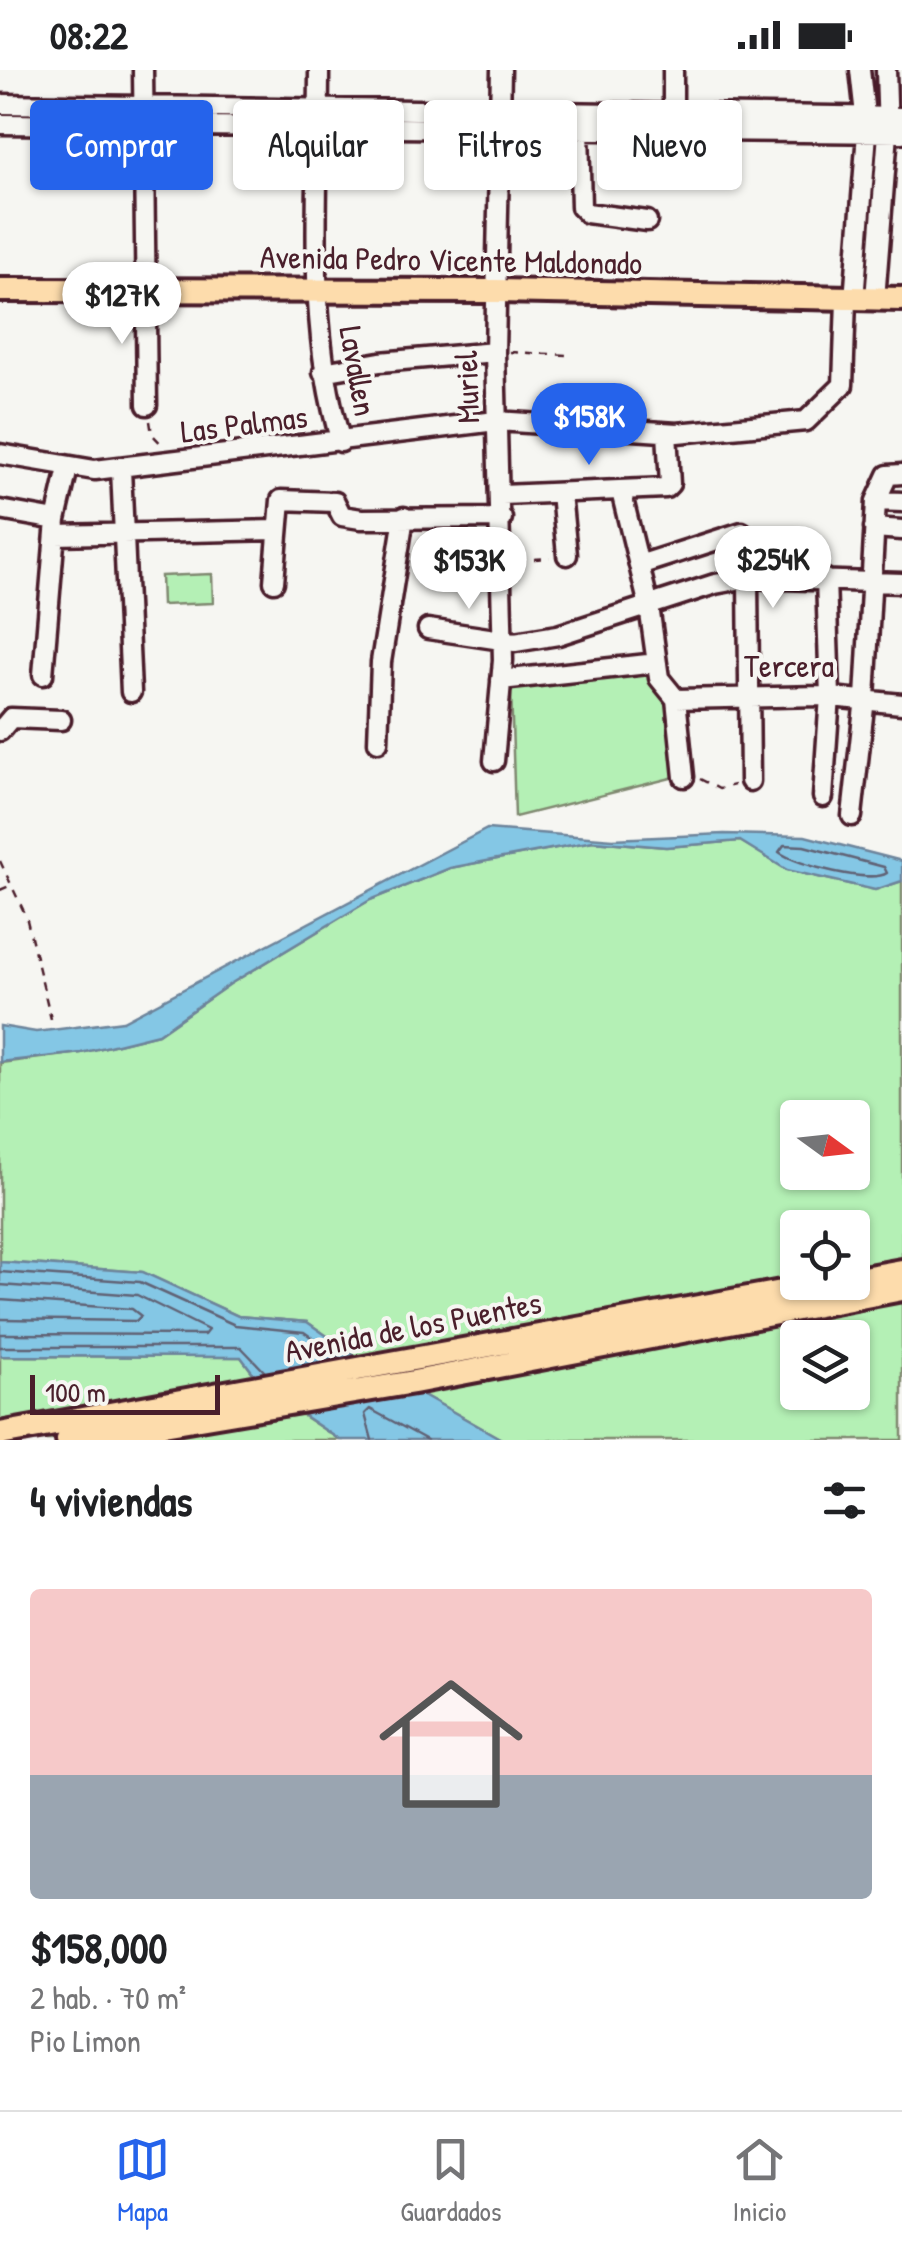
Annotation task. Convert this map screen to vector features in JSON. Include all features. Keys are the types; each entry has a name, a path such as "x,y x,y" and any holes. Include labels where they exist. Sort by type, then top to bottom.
{"main road":[{"name":"Avenida Pedro Vicente Maldonado","path":"0,290 496,291 902,299"},
{"path":"870,1277 902,1271"},
{"name":"Avenida de los Puentes","path":"0,1434 167,1414 579,1339 902,1289"},
{"name":"Avenida de los Puentes","path":"579,1339 780,1295"},
{"name":"Avenida de los Puentes","path":"68,1440 167,1414"}],"street":[{"path":"143,70 144,100"},
{"name":"Lavallen","path":"319,100 320,70"},
{"name":"Muriel","path":"500,100 501,70"},
{"path":"673,70 673,100"},
{"path":"858,300 866,123 860,70"},
{"path":"858,300 895,125 886,70"},
{"path":"0,104 30,104"},
{"path":"742,116 895,125"},
{"path":"742,129 866,123"},
{"path":"0,124 30,124"},
{"path":"597,130 578,130 582,207 587,213 647,220"},
{"path":"145,190 146,405"},
{"name":"Lavallen","path":"318,190 317,292 323,372 341,442"},
{"name":"Muriel","path":"494,761 502,642 502,495 495,352 498,190"},
{"name":"Las Palmas","path":"0,454 68,468 122,469 496,421 667,433 809,418 843,385 858,300"},
{"path":"323,372 380,362 495,352"},
{"path":"502,495 668,487 667,433"},
{"path":"42,675 56,527 68,468"},
{"path":"122,469 131,692"},
{"path":"852,816 865,698 876,501 888,475 902,474"},
{"path":"621,491 649,606 662,686 676,699 684,777"},
{"path":"561,493 568,555"},
{"path":"274,582 278,503 283,500 335,502 346,518 502,518"},
{"path":"876,501 902,502"},
{"path":"0,510 56,527 126,535 276,530"},
{"path":"378,742 381,662 404,517"},
{"path":"874,528 902,530"},
{"path":"638,565 742,532 748,578 752,695 750,781"},
{"path":"428,629 502,642 558,636 748,578 902,583"},
{"path":"823,796 830,696 826,579"},
{"path":"500,680 658,663"},
{"name":"Tercera","path":"676,699 830,696 902,704"},
{"path":"0,730 10,718 61,720"}],"path":[{"path":"495,352 568,354"},
{"path":"146,405 152,434 159,437 172,463"},
{"path":"502,560 568,555"},
{"path":"684,777 704,780 719,789 750,781"},
{"path":"0,861 26,916 51,1019"},
{"path":"0,890 12,885"}],"green space":[{"path":"212,574 213,603 162,605 161,576"},
{"path":"653,670 670,704 675,777 515,817 511,688"},
{"path":"593,841 666,847 740,841 788,870 875,890 902,881 902,1440 503,1440 363,1361 307,1322 238,1316 142,1272 0,1262 0,1063 81,1053 158,1034 230,984 370,900 450,868"},
{"path":"0,1356 241,1357 267,1392 340,1440 0,1440"}],"water":[{"path":"487,829 613,839 724,834 805,836 902,861 902,881 875,890 787,870 740,841 666,847 593,841 450,868 370,900 230,984 158,1034 81,1053 0,1062 0,1026 36,1032 123,1021"},
{"path":"0,1262 143,1272 238,1316 307,1322 363,1361 503,1440 340,1440 267,1391 241,1357 0,1356"}]}
